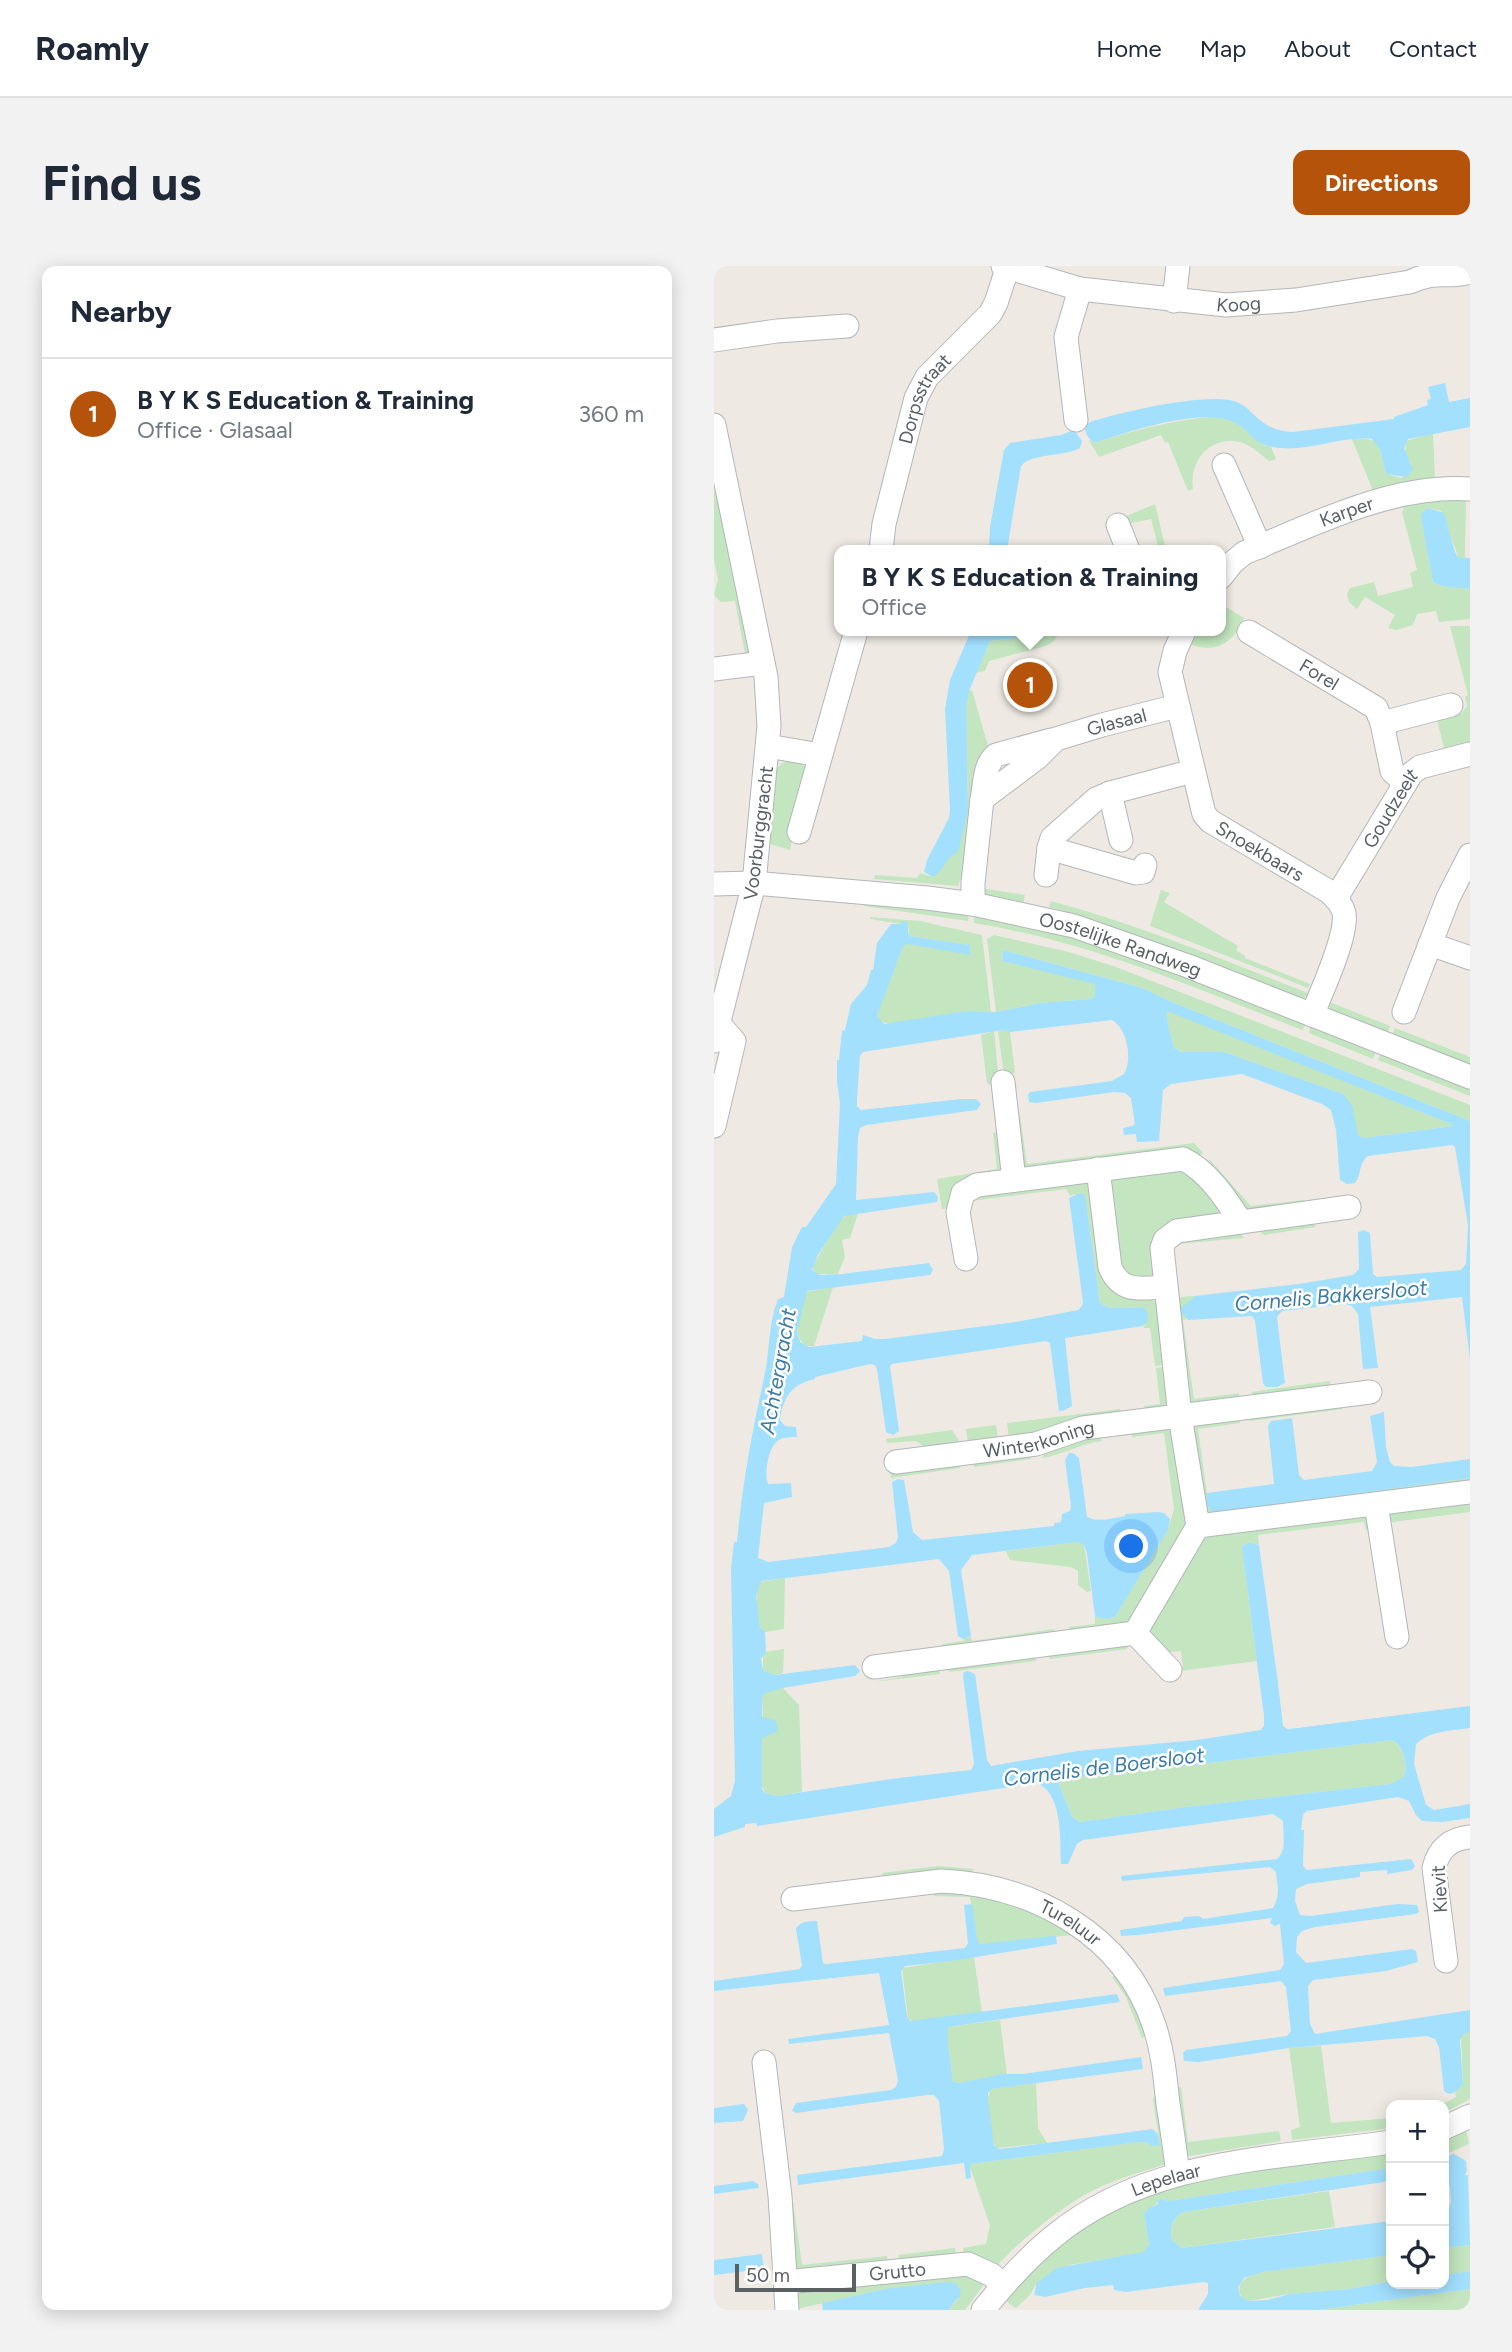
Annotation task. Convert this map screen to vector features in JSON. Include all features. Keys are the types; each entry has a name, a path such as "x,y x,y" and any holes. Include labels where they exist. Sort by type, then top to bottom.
{"street":[{"path":"1174,301 1178,266"},
{"name":"Koog","path":"1006,267 1080,289 1226,305 1265,304 1410,282 1423,275 1443,272 1457,276 1470,272"},
{"name":"Dorpsstraat","path":"882,545 884,524 916,398 927,377 990,313 996,303 1006,267"},
{"path":"1076,420 1066,337 1080,289"},
{"path":"714,340 777,331 846,326"},
{"name":"Voorburggracht","path":"714,425 768,694 768,746 754,883 716,1032"},
{"path":"1224,465 1260,547"},
{"name":"Karper","path":"1226,570 1244,554 1360,507 1421,491 1470,489"},
{"path":"1118,525 1126,545"},
{"name":"Forel","path":"1249,632 1376,708 1382,723"},
{"path":"799,832 855,636"},
{"name":"Snoekbaars","path":"1182,636 1170,672 1205,814 1210,821 1336,898"},
{"path":"714,669 762,663"},
{"path":"1405,783 1392,771 1382,723 1451,705"},
{"name":"Glasaal","path":"973,904 982,799 1038,757 1056,739 1177,706"},
{"path":"768,746 820,755"},
{"name":"Goudzeelt","path":"1336,898 1411,774 1420,767 1470,754"},
{"path":"1046,875 1052,838 1096,799 1193,771"},
{"path":"1110,793 1121,840"},
{"path":"1049,848 1136,873 1143,872 1145,865"},
{"path":"1404,1012 1448,898 1470,855"},
{"name":"Oostelijke Randweg","path":"714,884 754,883 927,898 1041,918 1108,936 1470,1077"},
{"path":"1312,1015 1344,928 1344,909 1336,898"},
{"path":"1430,944 1470,958"},
{"path":"714,1126 734,1041 716,1032"},
{"path":"1003,1082 1014,1180"},
{"path":"966,1259 958,1212 963,1193 977,1185 1014,1180 1183,1159 1203,1173 1227,1200 1241,1222"},
{"path":"1098,1169 1113,1275 1125,1286 1165,1287"},
{"path":"1135,1633 1198,1526 1180,1416 1162,1248 1171,1234 1177,1231 1349,1207"},
{"name":"Winterkoning","path":"896,1462 1036,1444 1083,1428 1370,1392"},
{"path":"1198,1526 1470,1492"},
{"path":"1376,1504 1396,1637"},
{"path":"874,1667 1135,1633"},
{"path":"1135,1633 1170,1670"},
{"name":"Kievit","path":"1446,1961 1434,1868 1438,1853 1449,1842 1470,1837"},
{"name":"Tureluur","path":"793,1899 958,1881 1017,1896 1049,1908 1095,1936 1124,1968 1143,1998 1154,2024 1162,2053 1178,2174"},
{"path":"764,2062 780,2196 787,2310"},
{"path":"1449,2126 1470,2116"},
{"name":"Lepelaar","path":"983,2310 1053,2236 1123,2193 1178,2174 1227,2163 1386,2143"},
{"name":"Grutto","path":"786,2282 968,2264 992,2276 1003,2286"}],"green space":[{"path":"1211,417 1239,424 1257,441 1271,447 1276,459 1269,461 1252,447 1240,442 1219,443 1210,447 1198,460 1194,469 1193,489 1188,491 1168,442 1165,443 1161,435 1099,457 1088,439 1094,443 1152,427"},
{"path":"1433,433 1435,478 1373,491 1352,439 1375,441 1380,449 1386,474 1402,478 1411,464 1405,453 1406,441"},
{"path":"714,465 753,648 746,659 735,601 721,602 714,595 718,579 714,560"},
{"path":"1466,496 1465,558 1459,558 1441,511 1428,508 1421,518 1433,583 1470,589 1470,619 1439,622 1436,611 1417,614 1413,625 1396,630 1388,628 1395,615 1365,597 1357,609 1349,602 1347,594 1350,588 1374,582 1378,596 1413,587 1410,573 1417,570 1402,512 1405,505"},
{"path":"1155,504 1165,545 1158,545 1151,519 1127,524 1124,517"},
{"path":"1226,607 1244,618 1234,635 1213,648 1185,642 1189,636 1226,636"},
{"path":"1450,626 1470,626 1470,748 1432,758 1431,752 1444,748 1437,720 1462,713 1467,706 1465,697 1468,695"},
{"path":"1057,636 1046,646 989,661 985,671 975,673 990,641"},
{"path":"972,690 990,753 965,880 960,880 958,886 874,879 875,875 917,878 920,873 933,877 951,855 962,833 967,811 965,716 968,691"},
{"path":"800,762 808,770 790,850 770,844 775,770 782,763"},
{"path":"980,888 1025,895 1023,904 978,895"},
{"path":"1161,890 1170,893 1164,902 1238,946 1236,950 1245,958 1310,984 1308,988 1150,926"},
{"path":"864,901 969,912 968,921 864,906"},
{"path":"1051,901 1149,932 1310,994 1297,999 1060,914 1060,910 1049,907"},
{"path":"974,913 1078,936 1307,1023 1302,1030 1181,982 1100,954 1017,931 974,923"},
{"path":"870,917 920,921 982,935 991,1012 967,1011 896,1024 881,1021 877,1016 879,1007 903,946 969,945 909,936 909,929 901,924"},
{"path":"994,935 1069,952 1116,967 1470,1105 1470,1121 1142,988 1003,950 1002,961 1096,984 1095,996 1090,999 1040,1003 996,1012 987,939"},
{"path":"1327,1001 1390,1026 1387,1035 1336,1015"},
{"path":"1167,1010 1453,1126 1364,1138 1358,1135 1343,1094 1224,1052 1183,1052 1174,1048"},
{"path":"1311,1024 1377,1050 1373,1059 1309,1033"},
{"path":"1395,1028 1470,1057 1470,1068 1391,1038"},
{"path":"994,1031 999,1082 991,1086 987,1083 981,1035"},
{"path":"998,1031 1010,1032 1015,1072 1005,1082"},
{"path":"1381,1052 1470,1085 1470,1096 1378,1060"},
{"path":"1020,1115 1027,1164 1194,1143 1203,1153 1199,1156 1022,1170 1012,1118"},
{"path":"1003,1131 1006,1168 952,1208 942,1209 937,1179 997,1169 993,1133"},
{"path":"1210,1160 1251,1206 1304,1200 1306,1209 1250,1215 1206,1164"},
{"path":"1188,1167 1221,1211 1217,1218 1175,1227 1154,1277 1122,1277 1109,1179"},
{"path":"1090,1182 1108,1275 1151,1298 1159,1306 1169,1364 1155,1366 1150,1328 1143,1328 1147,1323 1143,1307 1109,1308 1100,1303 1085,1195 1070,1196 1066,1189 971,1201 969,1196"},
{"path":"858,1213 850,1238 842,1240 845,1257 838,1274 816,1274 812,1267 840,1220 847,1215"},
{"path":"1314,1222 1315,1227 1264,1235 1253,1226"},
{"path":"1236,1228 1244,1238 1177,1244 1174,1247 1180,1297 1195,1296 1180,1310 1187,1319 1183,1320 1194,1399 1239,1393 1240,1399 1193,1406 1187,1401 1172,1242"},
{"path":"833,1287 814,1346 806,1346 798,1335 797,1328 806,1292"},
{"path":"1169,1366 1173,1404 1145,1415 1144,1406 1160,1404 1156,1368"},
{"path":"1330,1381 1331,1391 1258,1400 1251,1392"},
{"path":"1342,1399 1343,1409 1250,1421 1250,1416"},
{"path":"1120,1409 1121,1418 1009,1439 1007,1423"},
{"path":"1239,1417 1240,1423 1198,1429 1206,1502 1231,1511 1470,1478 1470,1487 1205,1518 1192,1425"},
{"path":"996,1425 998,1439 968,1443 966,1429"},
{"path":"1173,1426 1190,1520 1135,1624 1071,1637 1069,1627 1095,1624 1095,1617 1115,1617 1168,1530 1174,1509 1164,1433 1132,1437 1133,1430"},
{"path":"952,1430 959,1444 932,1452 916,1441 887,1443 886,1439"},
{"path":"1095,1432 1102,1441 1042,1458 1047,1448"},
{"path":"1030,1456 1031,1459 974,1467 973,1457"},
{"path":"959,1464 960,1468 891,1478 890,1470"},
{"path":"1470,1498 1470,1512 1385,1523 1390,1512"},
{"path":"1368,1515 1375,1529 1366,1530 1364,1522 1258,1535 1259,1545 1249,1542 1242,1547 1257,1661 1180,1671 1183,1668 1181,1651 1162,1653 1146,1632 1200,1536"},
{"path":"1077,1542 1084,1545 1091,1591 1087,1592 1078,1585 1078,1571 1071,1567 1010,1560 1006,1551"},
{"path":"785,1578 784,1629 765,1632 761,1630 757,1612 756,1600 760,1582"},
{"path":"1054,1629 1056,1639 943,1654 942,1644 964,1641 964,1638 971,1637 972,1641"},
{"path":"1130,1641 1127,1649 1050,1659 1048,1650"},
{"path":"784,1649 783,1673 774,1675 763,1670 763,1654"},
{"path":"1035,1652 1036,1661 949,1672 948,1666"},
{"path":"939,1667 940,1674 873,1682 902,1677 908,1669"},
{"path":"783,1688 799,1705 802,1792 777,1796 765,1793 761,1783 764,1737 762,1698 766,1691"},
{"path":"1392,1740 1402,1752 1406,1769 1403,1779 1390,1784 1080,1822 1072,1817 1059,1784 1062,1779"},
{"path":"938,1866 974,1869 972,1874 886,1883 882,1873"},
{"path":"933,1885 1028,1905 1073,1935 980,1944 970,1897 934,1896"},
{"path":"974,1957 982,2013 914,2022 908,2019 902,1968"},
{"path":"1123,1975 1148,2036 1142,2038 1126,1997 1112,1977"},
{"path":"1000,2020 1007,2075 959,2083 953,2081 948,2027"},
{"path":"1470,2031 1470,2099 1449,2110 1449,2101 1456,2097 1455,2093 1463,2084 1461,2037"},
{"path":"1321,2046 1331,2123 1386,2118 1386,2129 1292,2140 1291,2130 1300,2127 1289,2048"},
{"path":"1036,2083 1038,2128 1047,2143 997,2148 991,2136 988,2119 991,2089"},
{"path":"1181,2087 1188,2142 1279,2131 1281,2141 1184,2157 1171,2089"},
{"path":"1158,2088 1167,2159 1165,2164 1106,2184 1076,2200 1014,2248 994,2269 964,2256 963,2248 986,2244 990,2226 969,2164 1140,2142 1160,2145 1153,2100"},
{"path":"1466,2129 1469,2144 1449,2153 1449,2134"},
{"path":"1384,2149 1386,2151 1386,2169 1169,2201 1162,2199 1144,2214 1149,2244 1144,2253 1070,2265 1035,2286 1016,2308 1007,2302 1006,2293 1085,2224 1176,2182"},
{"path":"1329,2191 1335,2227 1181,2248 1172,2240 1172,2224 1183,2212"},
{"path":"791,2202 802,2265 887,2256 888,2264 798,2272 795,2269"},
{"path":"1470,2245 1470,2271 1449,2274 1449,2247"},
{"path":"955,2248 956,2256 900,2262 898,2255"},
{"path":"1386,2256 1386,2282 1349,2289 1243,2300 1240,2284 1262,2272"},
{"path":"960,2268 985,2283 965,2310 948,2310 959,2298 886,2289 792,2310 795,2291"},
{"path":"1470,2289 1470,2310 1318,2310"}],"water":[{"path":"1445,383 1449,402 1470,398 1470,427 1408,439 1404,448 1413,470 1406,477 1386,474 1380,449 1372,439 1292,448 1271,447 1257,441 1244,428 1231,421 1200,417 1162,423 1094,443 1085,430 1085,424 1117,414 1206,399 1237,402 1270,427 1293,432 1394,419 1428,405 1427,400 1431,399 1428,387"},
{"path":"1074,430 1082,441 1080,448 1032,459 1021,466 1008,545 989,545 1004,450 1010,443 1061,435"},
{"path":"1428,508 1444,513 1455,552 1459,558 1470,558 1470,589 1433,583 1421,518 1421,514"},
{"path":"969,636 1029,636 990,641 969,691 966,707 968,811 958,852 933,877 924,872 927,860 949,818 950,810 945,709 950,680"},
{"path":"902,921 907,922 909,936 970,945 970,955 909,944 903,946 877,1016 884,1024 967,1011 996,1012 1040,1003 1090,999 1095,996 1095,984 1002,961 1003,950 1142,988 1470,1121 1470,1359 1462,1297 1370,1307 1378,1368 1363,1369 1358,1314 1352,1306 1345,1304 1282,1311 1277,1317 1285,1383 1277,1387 1266,1387 1263,1383 1255,1321 1252,1316 1188,1320 1179,1310 1195,1296 1353,1275 1359,1269 1358,1232 1364,1230 1370,1233 1373,1274 1377,1277 1461,1270 1466,1264 1468,1225 1455,1147 1452,1145 1368,1156 1355,1183 1347,1184 1340,1180 1336,1130 1331,1110 1322,1104 1242,1074 1171,1084 1163,1090 1159,1141 1137,1142 1136,1134 1124,1135 1123,1128 1135,1125 1131,1098 1125,1093 1029,1102 1030,1092 1112,1081 1124,1074 1128,1061 1127,1045 1121,1030 1112,1020 1010,1032 1003,1030 863,1052 860,1056 857,1099 857,1106 861,1110 962,1099 976,1099 981,1104 977,1110 860,1128 856,1200 934,1192 938,1197 937,1202 844,1216 818,1255 812,1270 820,1275 842,1274 929,1263 933,1270 930,1275 807,1291 797,1331 800,1342 809,1347 862,1341 863,1335 885,1339 1016,1322 1078,1310 1083,1302 1069,1198 1079,1193 1085,1195 1100,1303 1109,1308 1143,1307 1148,1313 1147,1323 1143,1326 1065,1338 1072,1406 1063,1411 1059,1411 1050,1343 1046,1341 892,1364 890,1366 899,1431 893,1435 886,1432 875,1365 815,1377 800,1384 786,1398 780,1420 785,1426 796,1427 797,1437 783,1438 775,1443 767,1467 768,1484 791,1483 792,1497 764,1503 758,1558 768,1562 889,1547 896,1543 898,1537 892,1482 898,1479 904,1480 913,1532 922,1540 1054,1526 1054,1523 1061,1522 1062,1514 1070,1511 1065,1460 1069,1453 1079,1458 1087,1517 1100,1520 1125,1514 1158,1512 1164,1513 1170,1519 1168,1530 1115,1617 1107,1619 1095,1617 1087,1554 1084,1545 1077,1542 972,1555 961,1570 971,1636 963,1639 958,1636 949,1571 939,1559 761,1581 756,1596 760,1628 765,1632 766,1652 761,1659 763,1670 774,1675 855,1665 860,1671 855,1676 765,1693 762,1698 762,1717 776,1721 778,1731 762,1740 762,1789 765,1793 777,1796 971,1770 974,1764 963,1676 964,1672 968,1671 975,1674 987,1760 991,1766 1078,1751 1197,1740 1261,1730 1264,1716 1242,1547 1249,1542 1259,1545 1284,1726 1288,1729 1470,1706 1470,1728 1442,1732 1422,1739 1416,1744 1414,1764 1426,1805 1434,1810 1470,1804 1470,1818 1442,1822 1422,1821 1409,1801 1398,1797 1307,1811 1303,1814 1301,1830 1304,1830 1303,1866 1307,1870 1411,1859 1415,1866 1412,1870 1387,1874 1387,1870 1360,1872 1360,1877 1307,1884 1296,1889 1295,1901 1300,1915 1310,1916 1398,1904 1417,1905 1419,1912 1416,1914 1302,1931 1297,1937 1296,1952 1306,1963 1412,1949 1416,1951 1418,1962 1386,1971 1313,1980 1308,1986 1310,2024 1315,2034 1470,2010 1470,2031 1460,2040 1463,2084 1455,2092 1450,2094 1444,2091 1439,2047 1435,2039 1427,2036 1289,2048 1199,2062 1184,2061 1183,2053 1186,2050 1287,2036 1291,2031 1286,1987 1281,1981 1165,1996 1163,1988 1280,1970 1284,1964 1280,1924 1275,1926 1270,1923 1272,1918 1139,1935 1121,1936 1120,1930 1182,1921 1184,1917 1199,1916 1203,1919 1273,1908 1278,1894 1276,1872 1270,1867 1122,1881 1121,1876 1277,1859 1283,1847 1283,1821 1273,1814 1083,1840 1077,1844 1068,1864 1061,1864 1060,1830 1051,1795 1035,1783 757,1826 756,1823 745,1824 745,1827 714,1837 714,1809 731,1796 735,1781 731,1569 755,1418 766,1368 772,1318 778,1299 784,1297 792,1247 802,1227 806,1227 836,1184 840,1103 837,1060 842,1031 845,1030 851,1004 867,985 873,970 877,943 891,924 901,924","holes":["1167,1011 1451,1124 1453,1126 1364,1138 1358,1135 1352,1105 1343,1094 1224,1052 1182,1052 1174,1048","1392,1740 1402,1751 1406,1767 1404,1777 1390,1784 1080,1822 1072,1817 1059,1784 1062,1779"]},
{"path":"1384,1412 1386,1447 1390,1462 1394,1466 1411,1467 1470,1459 1470,1478 1231,1511 1212,1512 1206,1503 1207,1493 1274,1484 1268,1426 1271,1421 1292,1418 1299,1475 1304,1480 1372,1471 1377,1462 1370,1416"},
{"path":"972,1904 980,1944 1056,1936 1057,1944 905,1966 901,1971 910,2021 1117,1994 1120,2002 948,2027 953,2081 959,2083 1003,2074 1023,2074 1141,2057 1143,2069 992,2089 988,2093 988,2100 994,2145 999,2149 1153,2129 1158,2134 1160,2145 1152,2146 1140,2142 970,2164 971,2178 966,2179 964,2163 798,2185 797,2175 942,2156 944,2149 939,2101 934,2095 927,2095 796,2113 792,2111 796,2103 891,2090 896,2087 898,2080 889,2033 789,2044 788,2039 889,2025 879,1973 714,1991 714,1981 800,1969 802,1965 796,1929 808,1921 817,1921 823,1963 826,1964 965,1948 968,1943 964,1905"},
{"path":"744,2104 748,2110 743,2121 714,2123 714,2108"},
{"path":"1454,2154 1466,2161 1470,2245 1449,2247 1451,2203 1449,2155"},
{"path":"1384,2169 1384,2182 1183,2212 1172,2224 1172,2240 1181,2248 1386,2222 1386,2256 1262,2272 1244,2278 1238,2287 1240,2296 1248,2301 1267,2300 1290,2294 1349,2289 1386,2282 1386,2289 1449,2289 1449,2274 1470,2271 1470,2289 1318,2310 1198,2310 1208,2294 1208,2283 1204,2282 1126,2292 1114,2290 1113,2285 1045,2297 1034,2295 1037,2283 1057,2268 1144,2252 1149,2244 1144,2214 1158,2204 1158,2201"},
{"path":"753,2181 759,2188 714,2194 714,2186"},
{"path":"762,2254 764,2269 714,2275 714,2260"},
{"path":"955,2283 961,2290 959,2297 948,2310 823,2310 822,2303 886,2289"}],"pier":[{"path":"1278,1682 1286,1724 1290,1726 1405,1714 1288,1729 1283,1726"}],"place":[{"name":"B Y K S Education & Training","path":"1030,685"}],"water label":[{"name":"Cornelis Bakkersloot","path":"1331,1296"},
{"name":"Achtergracht","path":"778,1371"},
{"name":"Cornelis de Boersloot","path":"1104,1767"}]}
